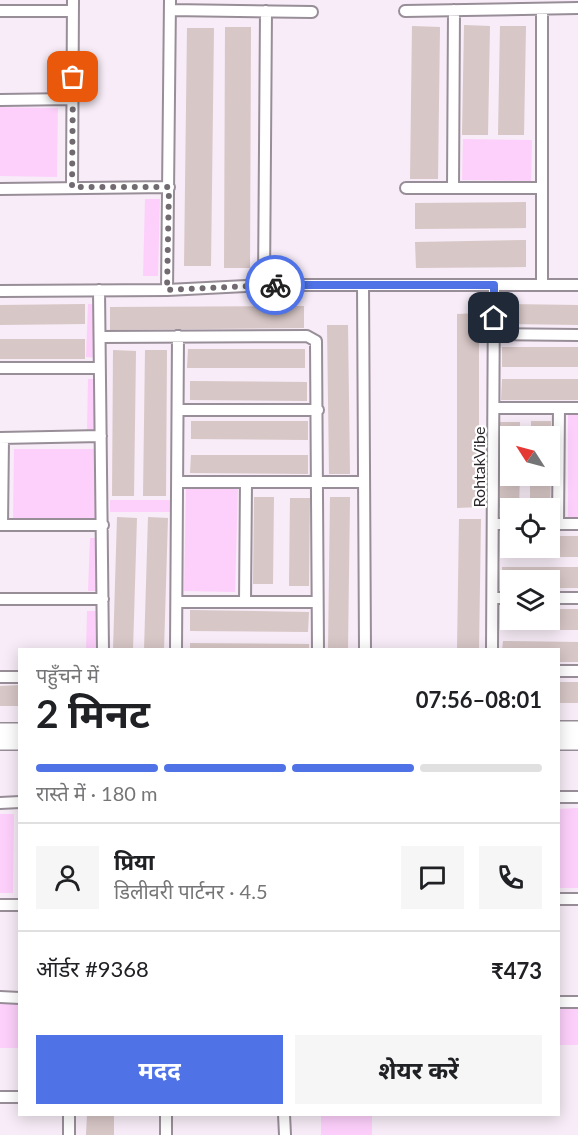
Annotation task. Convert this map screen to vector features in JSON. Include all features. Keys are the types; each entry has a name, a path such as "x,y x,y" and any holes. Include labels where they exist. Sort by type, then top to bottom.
{"main road":[{"path":"560,729 578,729"},
{"path":"0,731 18,731"},
{"path":"0,742 18,742"},
{"path":"560,742 578,742"}],"street":[{"path":"0,11 73,5 72,187"},
{"path":"167,290 170,5 312,12"},
{"path":"405,10 578,8"},
{"path":"542,9 542,285"},
{"path":"453,188 454,10"},
{"path":"264,285 266,11"},
{"path":"0,100 73,99"},
{"path":"0,189 169,187"},
{"path":"406,188 542,188"},
{"path":"0,291 167,290 264,285 578,285"},
{"path":"363,285 365,648"},
{"name":"RohtakVibe","path":"492,648 494,285"},
{"path":"99,290 103,648"},
{"path":"494,334 578,334"},
{"path":"176,648 178,336"},
{"path":"100,337 307,336 312,338 317,346 318,648"},
{"path":"0,368 99,368"},
{"path":"494,408 578,408"},
{"path":"555,498 559,408"},
{"path":"178,410 318,410"},
{"path":"101,436 1,438 1,525 103,525"},
{"path":"178,482 364,482"},
{"path":"245,602 246,482"},
{"path":"493,524 500,524"},
{"path":"560,524 578,524"},
{"path":"493,598 500,598"},
{"path":"560,598 578,598"},
{"path":"0,599 102,599"},
{"path":"177,602 317,602"},
{"path":"560,671 578,671"},
{"path":"0,677 18,677"},
{"path":"560,797 578,797"},
{"path":"0,803 18,802"},
{"path":"560,899 578,899"},
{"path":"0,905 18,905"},
{"path":"0,997 18,998"},
{"path":"560,1002 578,1002"},
{"path":"0,1097 18,1097"},
{"path":"69,1116 69,1135"},
{"path":"166,1116 166,1135"},
{"path":"284,1116 285,1135"}],"shaded area":[{"path":"0,107 58,108 57,177 0,176"},
{"path":"463,139 532,140 531,181 462,180"},
{"path":"145,199 160,199 158,276 143,276"},
{"path":"88,304 100,304 98,358 86,357"},
{"path":"88,379 100,379 99,432 87,432"},
{"path":"568,414 578,414 578,517 568,517"},
{"path":"14,449 96,449 95,520 13,519"},
{"path":"186,486 238,488 235,592 184,591"},
{"path":"110,500 172,500 172,512 110,512"},
{"path":"90,538 101,538 100,591 88,591"},
{"path":"87,611 99,611 98,648 86,648"},
{"path":"578,808 578,888 560,888 560,809"},
{"path":"0,814 14,814 13,893 0,893"},
{"path":"18,1003 18,1048 0,1048 0,1004"},
{"path":"560,1006 578,1006 578,1045 560,1045"},
{"path":"321,1116 372,1116 372,1135 321,1135"}],"building":[{"path":"464,25 490,26 488,135 462,135"},
{"path":"412,26 440,27 438,179 410,179"},
{"path":"500,26 526,26 524,135 498,135"},
{"path":"225,27 251,27 250,268 224,268"},
{"path":"187,28 214,28 211,266 184,266"},
{"path":"526,202 526,228 415,229 415,203"},
{"path":"526,240 526,267 416,268 415,242"},
{"path":"85,304 85,324 0,325 0,305"},
{"path":"500,304 578,305 578,325 500,324"},
{"path":"304,306 304,328 110,330 110,307"},
{"path":"479,313 479,507 457,508 457,314"},
{"path":"327,325 348,325 350,474 329,474"},
{"path":"0,339 85,339 85,359 0,359"},
{"path":"502,347 578,347 578,367 502,367"},
{"path":"188,349 305,349 305,368 187,368"},
{"path":"113,350 136,351 134,496 112,496"},
{"path":"145,350 167,350 166,496 143,496"},
{"path":"502,379 578,379 578,400 501,400"},
{"path":"190,381 307,382 307,401 190,400"},
{"path":"191,421 308,421 308,440 191,439"},
{"path":"531,421 551,421 551,426 531,426"},
{"path":"500,422 520,422 520,426 500,426 500,486 520,486 519,498 500,498 499,508"},
{"path":"191,455 308,455 308,474 190,473"},
{"path":"530,486 551,486 550,498 530,498"},
{"path":"254,497 274,497 273,584 253,584"},
{"path":"330,497 350,497 348,648 328,648"},
{"path":"290,498 310,498 309,586 289,586"},
{"path":"117,517 137,518 133,648 113,648"},
{"path":"148,517 168,518 164,648 144,648"},
{"path":"459,519 481,519 479,648 457,648"},
{"path":"560,536 578,536 578,557 560,557"},
{"path":"502,567 578,567 578,588 560,588 560,570 502,570"},
{"path":"560,609 578,609 578,630 560,630"},
{"path":"190,610 309,612 308,632 190,631"},
{"path":"503,641 578,642 578,662 560,662 560,648 502,648"},
{"path":"190,643 309,644 309,648 190,648"},
{"path":"560,682 578,682 578,703 560,703"},
{"path":"18,685 18,706 0,706 0,686"},
{"path":"87,1116 114,1116 114,1135 86,1135"}],"way so far":[{"path":"73,77 72,187 169,187 167,290 275,285"}],"route":[{"path":"275,285 494,285 494,318"}]}
